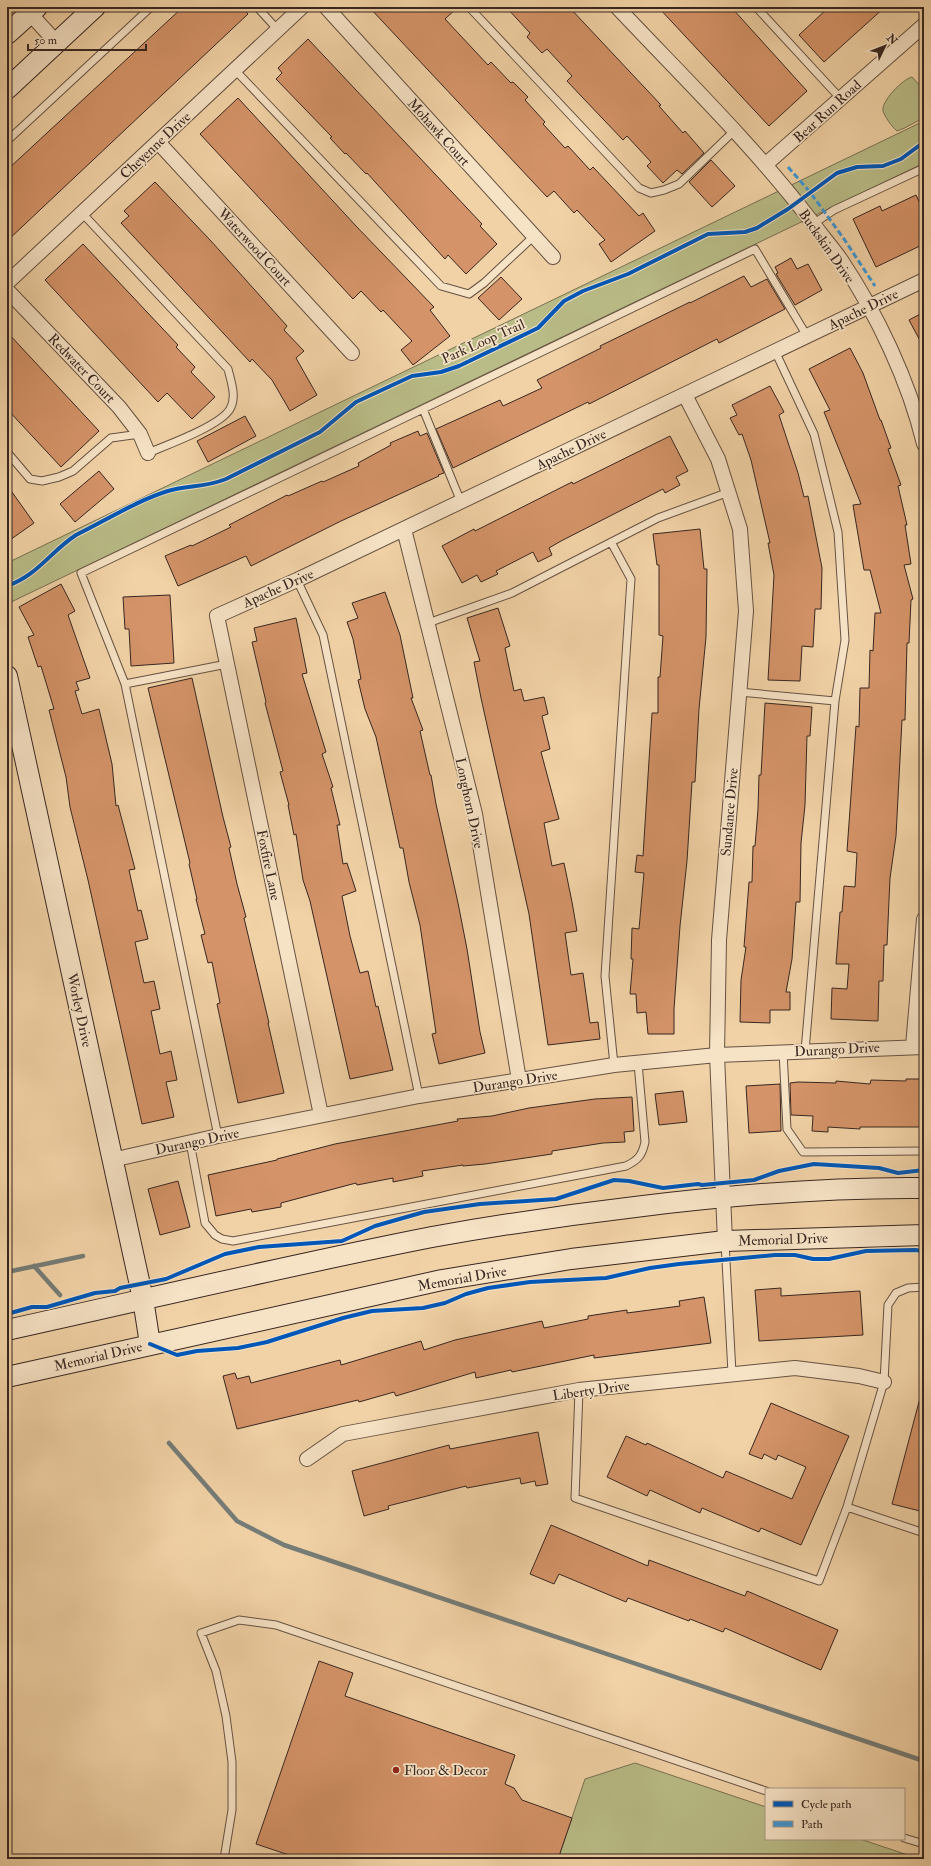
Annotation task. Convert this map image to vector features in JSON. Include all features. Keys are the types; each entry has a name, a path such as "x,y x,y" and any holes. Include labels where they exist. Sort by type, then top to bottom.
{"street":[{"path":"7,89 96,7"},
{"name":"Cheyenne Drive","path":"7,283 302,7"},
{"name":"Mohawk Court","path":"326,7 553,257"},
{"name":"Buckskin Drive","path":"617,7 765,165 841,260 883,332 902,376 924,444"},
{"path":"7,34 30,9 57,43"},
{"name":"Bear Run Road","path":"765,165 924,25"},
{"name":"Waterwood Court","path":"158,142 352,353"},
{"name":"Apache Drive","path":"217,616 297,580 924,280"},
{"name":"Redwater Court","path":"7,290 119,407 140,434 148,453"},
{"name":"Sundance Drive","path":"685,395 718,459 740,529 746,604 718,940 716,1056 725,1241"},
{"name":"Longhorn Drive","path":"404,529 475,814 519,1080"},
{"name":"Foxfire Lane","path":"217,616 321,1115"},
{"name":"Worley Drive","path":"7,676 143,1299 150,1344"},
{"path":"918,1046 924,919"},
{"name":"Durango Drive","path":"112,1160 218,1136 419,1096 614,1065 716,1056 918,1046"},
{"path":"7,1330 143,1299 432,1237 565,1216 722,1196 867,1187 924,1188"},
{"name":"Memorial Drive","path":"7,1377 442,1280 571,1259 725,1241 924,1235"},
{"name":"Liberty Drive","path":"307,1459 343,1434 579,1390 732,1373 795,1368 859,1376 884,1382"}],"lane":[{"path":"7,141 151,7"},
{"path":"257,7 278,30"},
{"path":"469,7 639,188 651,193 679,184 734,131"},
{"path":"756,7 841,99"},
{"path":"235,70 441,286 469,294 484,283 534,236"},
{"path":"813,224 834,210 924,168"},
{"path":"82,213 228,369 234,393 230,409 216,421 180,440 148,453"},
{"path":"218,1136 125,684 81,573 755,249 807,336"},
{"path":"775,352 814,434 838,532 845,640 835,701 805,1051"},
{"path":"423,409 461,502"},
{"path":"7,452 30,479 42,481 59,477 73,471 111,438 140,434"},
{"path":"428,623 512,593 658,518 729,492"},
{"path":"612,542 631,580 605,976 614,1065"},
{"path":"297,580 323,635 419,1096"},
{"path":"125,684 227,664"},
{"path":"739,692 835,701"},
{"path":"783,1052 787,1128 803,1152 924,1152"},
{"path":"190,1142 205,1223 215,1235 222,1239 233,1241 626,1166 637,1160 643,1153 645,1142 638,1063"},
{"path":"725,1241 732,1373"},
{"path":"579,1390 575,1498 819,1582 848,1507 884,1382 888,1305 896,1293 908,1288 924,1287"},
{"path":"848,1507 924,1533"},
{"path":"224,1859 232,1810 232,1762 226,1716 216,1671 201,1633 240,1620 276,1624 765,1791"},
{"path":"905,1838 924,1844"}],"green space":[{"path":"912,77 924,90 924,118 897,131 885,116 883,107 893,91 903,82"},
{"path":"924,121 924,163 7,604 7,563"},
{"path":"635,1763 765,1807 765,1840 863,1840 920,1859 558,1859 585,1779"}],"building":[{"path":"183,7 242,7 248,14 7,241 7,170"},
{"path":"369,7 458,7 445,19 488,65 491,62 511,83 513,82 528,97 525,100 545,122 543,124 565,148 568,146 590,170 593,167 639,216 643,213 655,231 611,262 599,244 605,240 577,210 574,213 554,191 547,197"},
{"path":"506,7 569,7 661,105 659,106 683,133 685,131 704,153 682,174 677,170 663,183 647,166 651,162 627,136 623,140 567,81 572,76 547,49 542,53 527,37 530,33"},
{"path":"658,7 731,7 807,91 769,126"},
{"path":"829,7 885,7 824,62 799,35"},
{"path":"308,39 482,224 480,226 497,244 466,274 448,255 445,259 367,173 366,174 346,153 345,154 330,138 332,137 276,79 282,73 278,68"},
{"path":"238,98 356,226 434,307 430,310 450,336 413,365 401,350 412,341 383,310 381,312 361,291 353,299 200,134"},
{"path":"711,160 735,186 712,207 689,182"},
{"path":"155,182 211,241 287,326 284,330 304,351 296,358 317,395 290,411 272,380 252,359 250,362 121,223 129,216 124,211"},
{"path":"916,195 924,212 924,244 876,267 853,219 880,206 882,211"},
{"path":"83,244 178,345 176,347 195,367 191,372 215,397 192,419 167,393 158,402 45,280"},
{"path":"791,258 797,269 808,264 822,290 795,305 776,274 778,273 775,267"},
{"path":"744,276 751,287 767,279 785,309 719,343 717,339 589,404 588,402 453,468 436,429 500,400 503,406 542,388 537,380 601,348 600,346"},
{"path":"501,277 522,299 499,320 478,298"},
{"path":"924,312 924,348 909,320"},
{"path":"7,332 99,431 61,467 7,409"},
{"path":"850,348 863,373 881,420 891,448 888,449 901,485 898,486 907,525 905,525 911,564 904,565 913,599 911,600 909,643 907,643 905,720 902,720 896,836 890,878 887,945 884,945 883,981 879,981 878,1021 831,1019 832,988 847,989 849,964 836,964 840,912 842,912 844,886 855,887 857,853 847,851 856,726 859,727 860,688 869,688 870,650 873,651 875,613 881,613 870,570 864,570 853,505 861,504 824,412 830,410 809,369"},
{"path":"770,386 784,412 779,415 798,473 804,497 808,496 822,568 821,609 815,609 813,647 802,646 800,681 768,680 774,575 768,543 770,543 751,460 742,434 739,435 730,418 737,415 732,405"},
{"path":"245,416 256,436 208,462 197,441"},
{"path":"418,431 420,436 427,433 444,473 341,521 251,566 246,556 178,586 165,556 191,545 192,546 231,527 229,525 287,495 288,496 322,481 323,482 359,466 358,463 391,445 390,443"},
{"path":"670,436 688,471 676,477 680,485 665,493 663,489 561,541 549,548 552,555 538,562 533,552 496,571 498,574 481,582 477,575 462,583 442,546 474,529 475,531 572,482 573,484"},
{"path":"99,471 114,489 75,522 60,504"},
{"path":"7,485 34,523 7,542"},
{"path":"700,529 704,569 707,569 706,637 699,709 695,782 692,782 687,861 680,926 674,1009 674,1034 648,1034 646,1012 637,1013 636,994 630,994 633,959 631,959 632,928 639,929 644,873 635,872 637,855 643,856 652,713 658,713 658,677 660,677 663,636 659,635 659,565 657,565 653,534"},
{"path":"61,584 75,611 68,615 90,678 76,682 79,690 75,691 82,714 99,709 112,764 116,806 118,805 135,869 129,870 138,911 141,910 148,939 135,942 144,983 154,981 160,1009 151,1011 160,1054 171,1051 177,1080 166,1082 174,1117 142,1124 88,880 70,807 66,777 49,710 54,709 41,666 38,667 28,637 34,635 19,607"},
{"path":"385,592 400,635 413,698 411,698 423,730 420,731 431,775 458,903 480,1032 485,1053 439,1064 432,1034 436,1033 420,925 409,882 403,848 400,848 376,737 365,709 358,680 361,679 353,639 347,622 358,618 352,603"},
{"path":"170,595 174,663 131,666 129,629 125,629 123,597"},
{"path":"498,608 510,646 505,648 514,691 521,689 524,701 544,697 548,714 542,716 550,749 541,752 559,819 544,823 552,866 564,863 572,902 577,931 565,933 571,975 583,973 590,1023 598,1022 600,1039 548,1045 529,914 474,662 480,661 467,618"},
{"path":"296,618 307,673 302,674 326,752 322,754 333,787 331,788 340,825 337,825 343,864 347,863 356,891 342,896 350,936 360,973 368,971 393,1070 350,1079 310,901 303,880 296,834 294,835 289,805 280,772 283,771 265,703 252,642 257,641 254,628"},
{"path":"192,678 231,847 229,848 246,917 244,918 284,1093 238,1103 217,1004 220,1003 212,962 208,963 201,935 205,934 196,899 190,863 148,688"},
{"path":"765,703 812,707 810,736 807,736 805,805 801,843 800,902 796,902 792,959 786,992 790,992 790,1010 770,1010 770,1023 740,1022 741,980 746,947 744,947 749,882 752,882 753,846 755,846 759,775 761,775"},
{"path":"906,1079 924,1079 924,1127 860,1127 860,1129 828,1127 828,1132 812,1131 813,1116 791,1115 790,1083 836,1083 836,1081 870,1084 871,1080 906,1081"},
{"path":"780,1084 781,1131 749,1133 746,1086"},
{"path":"683,1091 687,1122 659,1125 655,1094"},
{"path":"632,1097 634,1131 624,1132 625,1142 603,1143 552,1151 552,1154 485,1164 463,1165 422,1171 423,1176 393,1182 393,1178 357,1185 356,1183 281,1203 281,1207 252,1212 251,1209 216,1216 208,1175 277,1160 335,1144 458,1121 457,1119 492,1116 529,1108 595,1099"},
{"path":"178,1181 190,1227 160,1235 148,1189"},
{"path":"781,1288 781,1296 860,1291 863,1335 759,1341 755,1290"},
{"path":"704,1297 711,1343 594,1358 594,1355 476,1378 475,1372 396,1396 394,1392 359,1402 358,1400 237,1429 223,1376 235,1373 237,1379 249,1376 251,1383 340,1360 341,1365 421,1341 424,1350 455,1340 542,1321 544,1328 588,1319 588,1316 627,1310 627,1313 680,1306 679,1301"},
{"path":"920,1398 924,1398 924,1512 892,1504"},
{"path":"771,1403 849,1436 801,1545 761,1528 759,1532 702,1508 700,1513 650,1490 647,1496 607,1477 626,1436 646,1445 647,1443 723,1478 726,1471 792,1499 806,1467 778,1455 776,1460 764,1454 762,1459 749,1454"},
{"path":"538,1432 548,1484 536,1486 535,1481 521,1484 520,1478 467,1488 466,1486 388,1506 389,1509 364,1516 352,1471 449,1445 450,1449"},
{"path":"551,1525 648,1566 649,1560 745,1596 747,1591 838,1630 821,1670 725,1628 723,1632 628,1598 626,1602 559,1574 554,1584 530,1574"},
{"name":"Floor & Decor","path":"319,1661 353,1673 345,1696 515,1755 505,1784 514,1788 522,1800 572,1818 558,1859 301,1859 256,1844"}],"waterway":[{"path":"7,1272 83,1256"},
{"path":"34,1266 60,1295"},
{"path":"169,1443 237,1521 284,1545 924,1761"}],"marked path":[{"path":"788,167 810,192 844,239 875,286"}],"cycle path":[{"name":"Park Loop Trail","path":"7,586 36,570 76,535 133,505 168,491 210,484 226,479 320,432 356,402 412,376 441,372 459,366 538,328 564,301 583,291 628,274 708,234 745,232 757,228 788,209 837,173 857,167 883,166 901,159 924,142"},
{"path":"7,1314 32,1307 47,1307 95,1293 115,1291 120,1288 166,1279 225,1254 259,1247 342,1241 375,1226 424,1212 480,1204 556,1199 614,1180 629,1181 663,1188 754,1180 779,1171 814,1164 879,1168 898,1173 924,1170"},
{"path":"150,1344 177,1355 197,1351 238,1348 267,1342 343,1318 372,1311 423,1308 445,1303 466,1294 488,1288 530,1282 606,1278 650,1268 679,1264 775,1255 795,1255 813,1259 829,1259 866,1251 924,1251"}],"place":[{"name":"Floor & Decor","path":"396,1770"}]}
